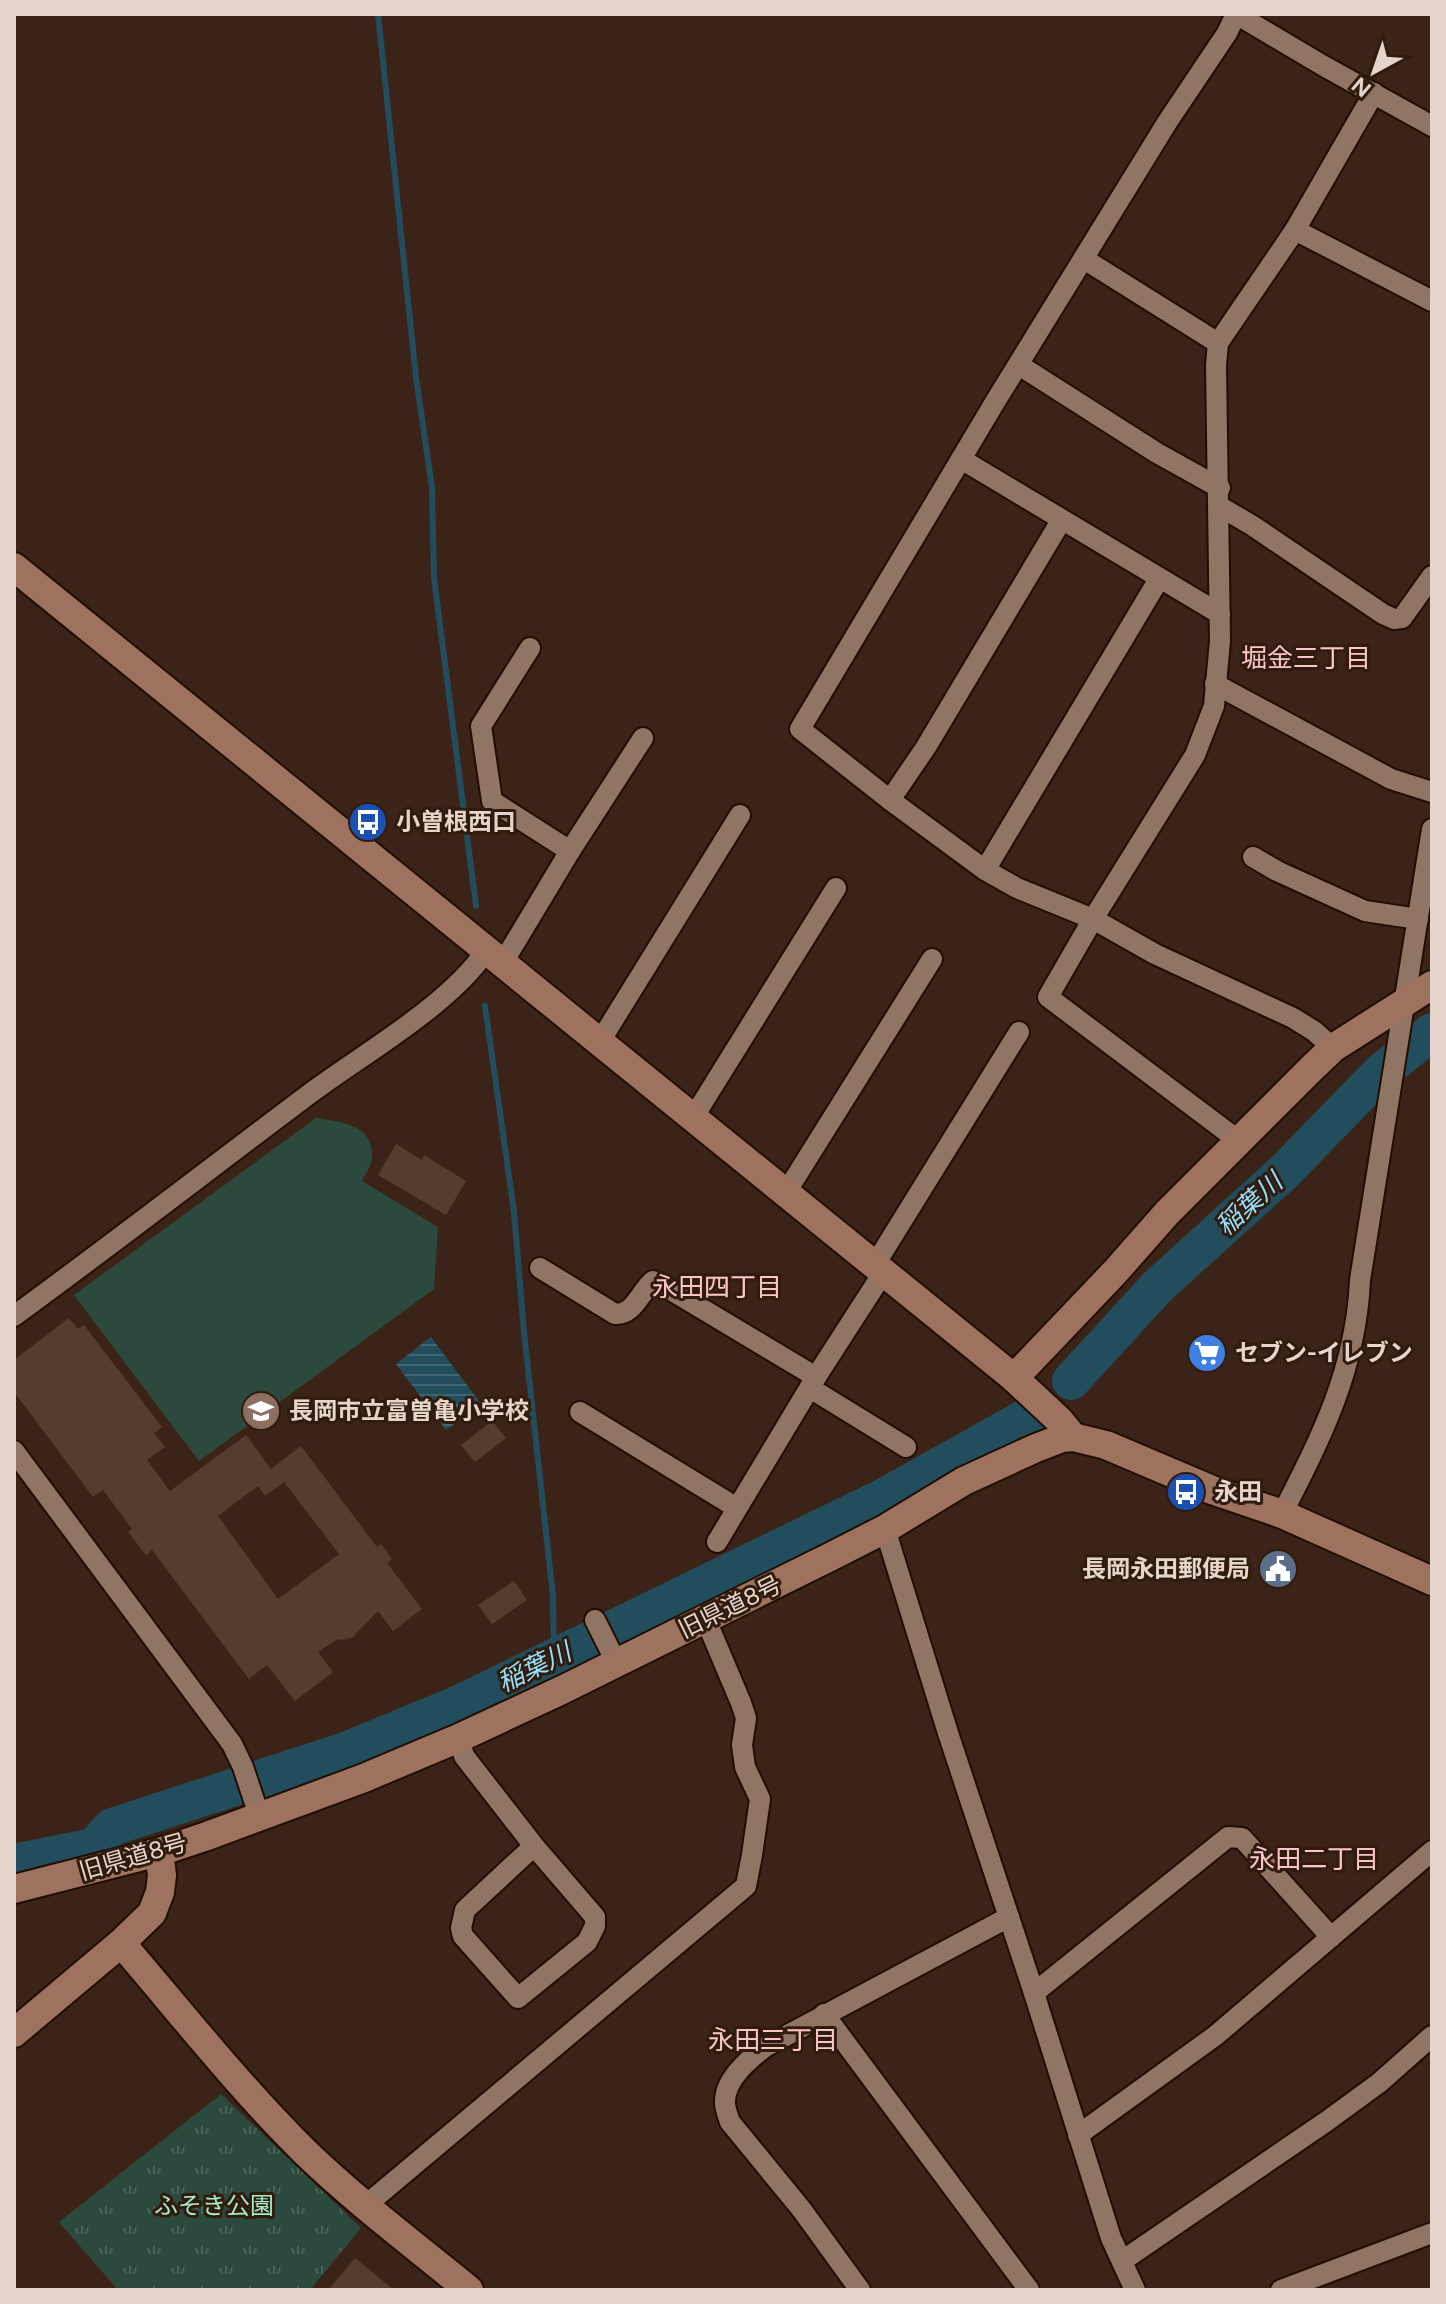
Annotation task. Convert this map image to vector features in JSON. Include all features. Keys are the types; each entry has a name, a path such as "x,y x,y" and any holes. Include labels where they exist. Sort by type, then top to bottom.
{"street":[{"path":"1333,1048 1293,1018 1155,954 1093,919 1017,888 985,870 800,729 961,459 1236,14 1432,126"},
{"path":"1239,1141 1048,997 1195,755 1214,706 1220,641 1218,343 1295,230 1374,93"},
{"path":"1295,230 1432,301"},
{"path":"1084,259 1218,343"},
{"path":"1019,365 1157,453 1219,497 1253,526 1383,614 1394,619 1402,618 1432,576"},
{"path":"961,459 1220,614"},
{"path":"890,800 926,747 1061,521"},
{"path":"14,567 1014,1378 1073,1437 1106,1445 1212,1490 1282,1514 1432,1581"},
{"path":"985,870 1159,579"},
{"path":"530,648 481,726 492,801 570,851"},
{"path":"1215,684 1391,779 1432,792"},
{"path":"14,1316 494,958 570,851 643,738"},
{"path":"599,1043 740,815"},
{"path":"1282,1514 1332,1409 1353,1340 1362,1265 1431,839"},
{"path":"1253,857 1365,911 1418,919"},
{"path":"693,1118 836,888"},
{"path":"785,1194 932,959"},
{"path":"1014,1378 1167,1213 1333,1048 1432,985"},
{"path":"717,1542 1019,1032"},
{"path":"540,1268 615,1314 623,1314 631,1308 653,1281 659,1283 906,1447"},
{"path":"580,1412 737,1508"},
{"name":"旧県道8号","path":"14,1889 159,1852 260,1818 459,1738 614,1658 706,1620 885,1529 964,1481 1036,1448 1073,1437"},
{"path":"14,1451 232,1744 260,1818"},
{"path":"885,1529 1111,2238 1135,2290"},
{"path":"595,1620 614,1658"},
{"path":"365,2206 746,1886 760,1799 745,1767 742,1745 746,1718 706,1620"},
{"path":"459,1738 464,1756 534,1846 595,1917 595,1926 587,1942 518,1998 463,1936 461,1928 465,1910 534,1846"},
{"path":"1034,1993 1228,1837 1242,1838 1331,1937"},
{"path":"1078,2135 1215,2036 1432,1851"},
{"path":"14,2033 146,1919 155,1907 162,1875 159,1852"},
{"path":"860,2290 802,2210 730,2122 724,2105 726,2090 746,2062 765,2047 1009,1917"},
{"path":"121,1943 260,2105 308,2154 365,2206 469,2290"},
{"path":"824,2014 1029,2290"},
{"path":"1122,2261 1379,2083 1432,2036"},
{"path":"1281,2290 1432,2233"}],"green space":[{"path":"316,1118 345,1123 362,1131 368,1138 372,1158 362,1181 438,1227 434,1289 199,1461 74,1295"},
{"name":"ふそき公園","path":"221,2094 361,2228 310,2290 118,2290 59,2222"}],"water":[{"path":"431,1337 481,1404 446,1430 396,1364"}],"building":[{"path":"396,1144 422,1160 424,1155 466,1181 446,1215 378,1175"},
{"path":"69,1318 78,1329 84,1325 162,1427 154,1433 165,1447 147,1460 170,1491 246,1435 271,1469 301,1446 377,1547 381,1544 392,1559 387,1563 422,1609 393,1631 378,1611 353,1637 338,1639 318,1652 333,1672 295,1701 267,1665 249,1679 152,1550 146,1555 128,1532 132,1529 103,1490 93,1497 14,1392 14,1360","holes":["284,1482 339,1554 278,1599 218,1516 258,1486 265,1496"]},
{"path":"492,1421 506,1438 475,1462 461,1445"},
{"path":"514,1581 527,1600 492,1624 478,1605"},
{"path":"355,2258 394,2290 328,2290"}],"waterway":[{"path":"378,14 416,377 432,488 434,578 476,906"},
{"path":"485,1006 514,1212 553,1596 554,1657"},
{"name":"稲葉川","path":"1071,1381 1157,1287 1286,1170 1381,1072 1432,1032"},
{"name":"稲葉川","path":"14,1863 94,1847 112,1827 348,1750 459,1704 884,1497 1034,1413"}],"place":[{"name":"小曽根西口","path":"368,822"},
{"name":"セブン-イレブン","path":"1207,1353"},
{"name":"長岡市立富曽亀小学校","path":"261,1411"},
{"name":"永田","path":"1186,1492"},
{"name":"長岡永田郵便局","path":"1278,1569"}],"district":[{"name":"堀金三丁目","path":"1306,658"},
{"name":"永田四丁目","path":"717,1287"},
{"name":"永田二丁目","path":"1314,1859"},
{"name":"永田三丁目","path":"773,2040"}]}
